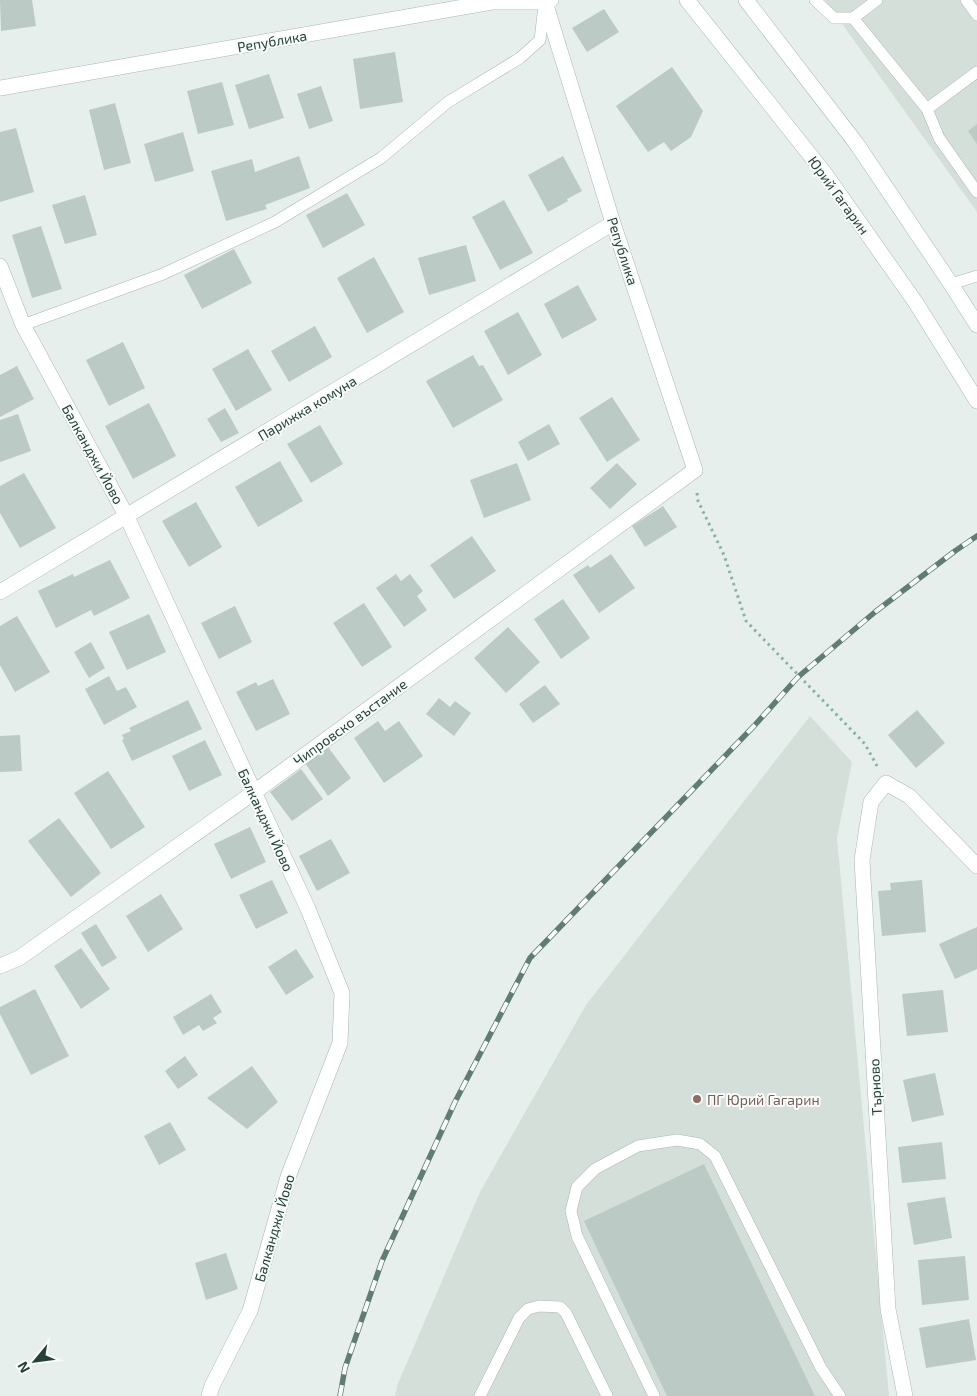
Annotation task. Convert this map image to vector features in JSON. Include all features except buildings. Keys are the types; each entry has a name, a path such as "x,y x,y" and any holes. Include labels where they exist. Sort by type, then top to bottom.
{"street":[{"name":"Юрий Гагарин","path":"687,0 831,183 916,303 977,401"},
{"path":"746,0 856,143 977,325"},
{"name":"Република","path":"0,88 491,1 548,1 613,223 695,470"},
{"name":"Парижка комуна","path":"0,592 613,223"},
{"name":"Балканджи Йово","path":"0,266 23,325 127,517 308,909 342,993 340,1043 288,1177 250,1311 212,1386 209,1396"},
{"name":"Чипровско въстание","path":"0,966 19,958 253,793 695,470"},
{"path":"886,784 909,796 977,866"},
{"name":"Търново","path":"886,784 871,802 862,860 888,1309 905,1396"}],"lane":[{"path":"815,0 834,18 853,18 877,0"},
{"path":"966,0 977,15"},
{"path":"23,325 163,274 276,222 381,158 448,102 520,58 540,40 548,1"},
{"path":"853,18 926,109 938,138 977,192"},
{"path":"926,109 977,72"},
{"path":"951,284 977,276"},
{"path":"654,1396 577,1236 571,1211 577,1187 596,1170 638,1146 677,1140 700,1144 715,1156 821,1368 840,1396"},
{"path":"480,1396 519,1318 528,1309 551,1306 560,1307 566,1313 607,1396"}],"path":[{"path":"695,470 698,501 724,555 746,621 865,744 886,784"}],"shaded area":[{"path":"825,0 977,0 977,212"},
{"name":"ПГ Юрий Гагарин","path":"810,716 852,762 837,838 889,1396 395,1396 397,1386 480,1192 586,1005"}],"railway":[{"path":"340,1396 345,1368 382,1261 455,1102 530,958 754,726 798,677 875,612 977,536"}],"place":[{"name":"ПГ Юрий Гагарин","path":"697,1099"}]}
